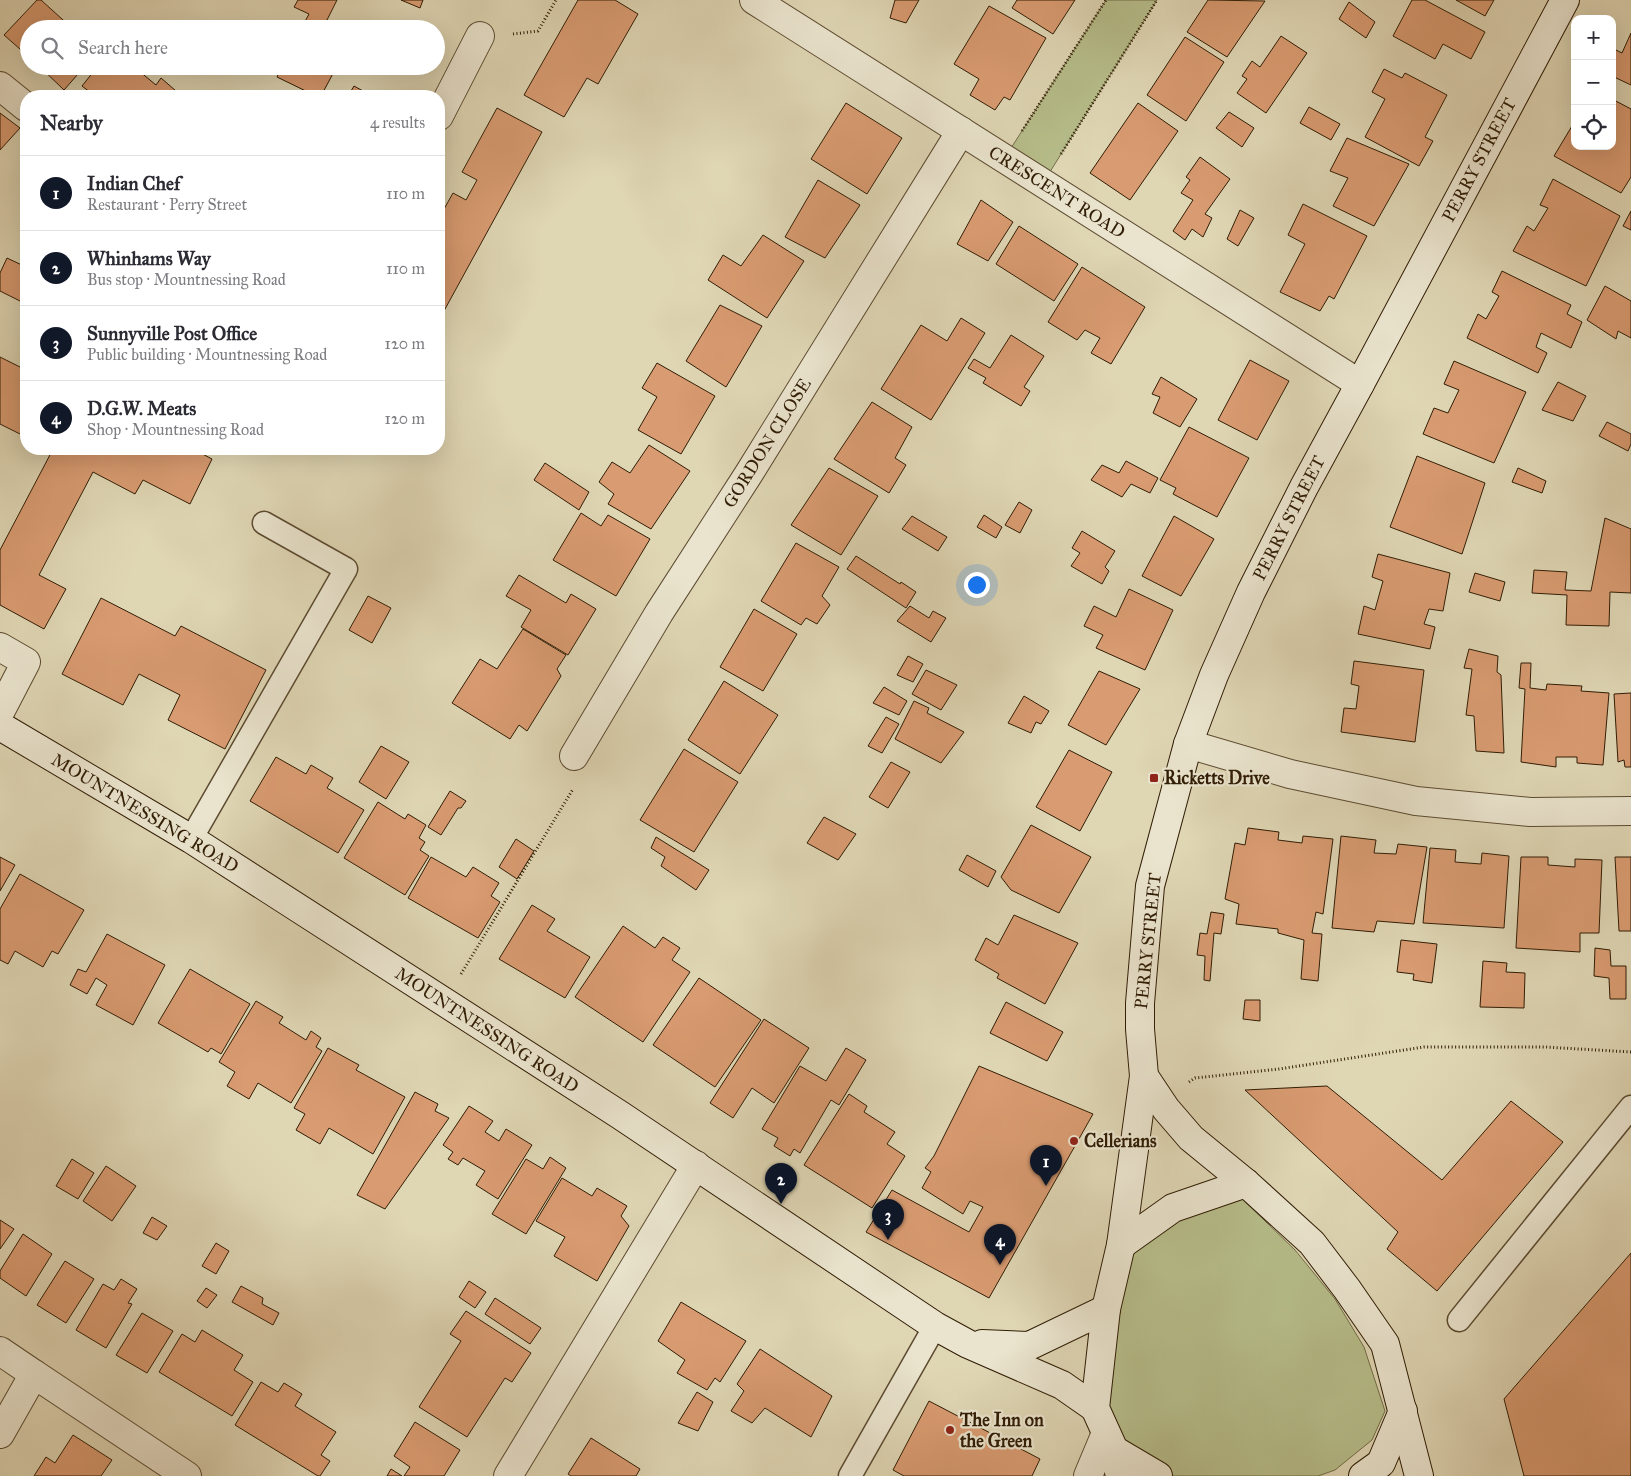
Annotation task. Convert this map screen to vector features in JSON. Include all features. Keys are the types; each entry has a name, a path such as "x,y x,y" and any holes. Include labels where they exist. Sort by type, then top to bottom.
{"street":[{"name":"CRESCENT ROAD","path":"754,0 1360,384"},
{"name":"PERRY STREET","path":"1121,1245 1144,1076 1140,1003 1150,886 1188,744 1214,675 1251,592 1304,487 1565,0"},
{"path":"445,104 480,36"},
{"path":"0,86 20,102"},
{"name":"GORDON CLOSE","path":"574,756 659,613 759,458 961,131"},
{"path":"0,648 26,662 0,712"},
{"name":"MOUNTNESSING ROAD","path":"0,726 191,840 444,1002 696,1165 935,1326 968,1344 1062,1386 1095,1408"},
{"path":"1188,744 1290,774 1416,801 1530,812 1631,811"},
{"name":"PERRY STREET","path":"1144,1076 1166,1109 1192,1138 1246,1183"},
{"path":"508,1476 696,1165"},
{"path":"1120,1476 1110,1442 1095,1408 1106,1310 1121,1245 1173,1208 1246,1183 1312,1243 1385,1344 1419,1476"},
{"name":"MOUNTNESSING ROAD","path":"968,1344 1030,1346 1106,1310"},
{"path":"0,1351 188,1476"},
{"path":"0,1434 34,1374"},
{"path":"1363,1476 1381,1463 1403,1411"},
{"path":"1088,1476 1110,1442"},
{"path":"1110,1442 1158,1476"}],"lane":[{"path":"191,840 346,569 264,523"},
{"path":"1459,1320 1631,1107"},
{"path":"850,1476 935,1326"}],"path":[{"path":"480,36 538,31 556,0"},
{"path":"1004,159 1106,0"},
{"path":"1043,183 1158,0"},
{"path":"444,1002 577,783 574,756"},
{"path":"1166,1109 1172,1098 1195,1078 1279,1069 1424,1047 1545,1047 1631,1052"}],"green space":[{"path":"1106,0 1157,0 1043,183 1004,159"},
{"path":"1236,1193 1295,1250 1335,1299 1364,1347 1385,1411 1372,1440 1335,1470 1318,1476 1173,1476 1120,1445 1103,1406 1128,1249 1173,1208"}],"building":[{"path":"37,0 41,0 63,20 20,20 20,49 4,35"},
{"path":"298,0 337,0 327,20 306,20 309,14 294,7"},
{"path":"401,0 423,0 420,8"},
{"path":"578,0 615,0 638,14 598,84 587,78 564,117 524,95"},
{"path":"895,0 919,0 906,23 890,18"},
{"path":"1017,0 1075,0 1053,34 1012,8"},
{"path":"1208,0 1265,1 1227,57 1187,32"},
{"path":"1412,0 1425,0 1485,32 1471,59 1443,44 1435,59 1393,36"},
{"path":"1456,0 1494,0 1485,16"},
{"path":"1349,2 1375,22 1366,38 1339,19"},
{"path":"989,6 1046,38 1010,100 1004,97 995,110 970,95 979,79 954,64"},
{"path":"1631,33 1631,85 1616,78 1616,50 1622,53"},
{"path":"1281,36 1307,53 1266,113 1237,93 1247,79 1242,76 1252,61 1260,67"},
{"path":"1185,37 1224,62 1186,121 1147,95"},
{"path":"1384,69 1402,78 1405,73 1447,95 1425,137 1433,141 1419,166 1365,137 1385,99 1372,92"},
{"path":"48,75 77,75 64,90"},
{"path":"91,75 144,75 156,85 161,78 175,90 87,90 82,86"},
{"path":"278,75 332,75 324,90 304,90 277,77"},
{"path":"354,86 361,90 352,90"},
{"path":"1616,101 1631,109 1631,177 1621,193 1554,156 1571,128 1571,150 1616,150"},
{"path":"846,103 902,138 867,194 811,159"},
{"path":"1138,103 1178,131 1130,200 1090,173"},
{"path":"1309,107 1340,124 1331,140 1300,123"},
{"path":"497,108 542,132 445,309 445,207 453,193 466,200 477,180 462,172"},
{"path":"1229,112 1254,128 1242,147 1216,128"},
{"path":"0,113 20,128 0,150"},
{"path":"1347,138 1409,164 1374,226 1333,206 1348,178 1330,171"},
{"path":"1200,157 1230,179 1205,214 1212,218 1203,237 1192,229 1185,240 1173,231 1193,200 1181,193 1190,180 1186,177"},
{"path":"1553,179 1620,216 1586,286 1513,251 1527,226 1534,231 1548,208 1540,205"},
{"path":"818,180 860,205 825,258 785,237"},
{"path":"981,200 1013,222 988,261 957,244"},
{"path":"1303,204 1367,236 1334,299 1329,296 1320,311 1280,292 1305,244 1288,235"},
{"path":"1240,210 1254,218 1238,246 1227,239"},
{"path":"1631,211 1631,230 1623,226"},
{"path":"1019,226 1078,264 1054,301 996,264"},
{"path":"763,235 804,261 767,318 708,280 723,255 741,266"},
{"path":"7,258 20,264 20,301 0,291 0,273"},
{"path":"1082,267 1145,307 1111,364 1091,353 1100,338 1085,330 1077,340 1048,322"},
{"path":"1502,271 1571,305 1567,314 1582,322 1571,348 1541,333 1536,347 1547,353 1538,373 1467,338 1478,314 1486,319 1499,296 1492,292"},
{"path":"1605,286 1631,301 1631,338 1618,331 1616,339 1587,320"},
{"path":"720,305 762,326 726,387 686,361"},
{"path":"961,318 985,333 931,420 881,389 921,325 947,341"},
{"path":"1011,335 1044,356 1024,387 1030,391 1021,406 983,383 986,378 968,368 974,359 990,368"},
{"path":"0,357 20,367 20,434 0,424"},
{"path":"1250,360 1289,381 1257,440 1218,420"},
{"path":"1454,361 1526,392 1494,463 1423,434 1434,408 1448,413 1459,390 1444,384"},
{"path":"657,363 715,396 681,454 638,430 657,397 642,388"},
{"path":"1161,377 1197,399 1180,427 1153,413 1160,397 1152,394"},
{"path":"1558,382 1586,396 1573,421 1542,410"},
{"path":"872,402 912,427 895,458 906,465 889,493 834,459"},
{"path":"1607,422 1631,434 1631,444 1628,451 1599,436"},
{"path":"1189,427 1249,458 1217,517 1173,494 1176,488 1160,480"},
{"path":"649,445 690,471 651,529 608,504 614,494 599,482 612,462 630,473"},
{"path":"50,455 204,455 212,459 190,504 143,480 135,494 93,472 39,575 66,589 44,629 0,605 0,550"},
{"path":"1417,456 1485,483 1462,554 1390,527"},
{"path":"1126,461 1158,478 1150,493 1131,484 1122,497 1091,480 1102,465 1119,473"},
{"path":"545,463 589,492 579,510 534,480"},
{"path":"829,468 878,496 841,555 791,525"},
{"path":"1518,468 1546,481 1542,493 1512,482"},
{"path":"1019,502 1032,510 1020,533 1005,525"},
{"path":"581,513 601,526 608,515 650,539 616,596 553,560"},
{"path":"984,515 1002,527 996,538 977,527"},
{"path":"912,516 947,537 938,551 902,529"},
{"path":"1174,516 1214,539 1181,596 1142,576"},
{"path":"1605,518 1631,529 1631,593 1610,592 1609,626 1566,625 1567,595 1532,593 1534,570 1567,572 1565,590 1591,591"},
{"path":"1082,531 1115,551 1105,567 1109,571 1102,584 1071,566 1080,553 1072,548"},
{"path":"796,543 839,567 822,596 830,605 817,624 806,618 801,625 761,601"},
{"path":"1378,554 1450,573 1443,611 1429,609 1424,624 1435,627 1430,649 1358,634 1364,606 1375,610 1383,581 1372,577"},
{"path":"856,556 916,592 906,608 847,569"},
{"path":"1475,573 1505,582 1500,601 1469,592"},
{"path":"519,575 566,603 571,594 596,609 568,655 521,627 531,610 506,596"},
{"path":"1129,589 1173,610 1145,670 1096,648 1103,635 1084,626 1094,606 1116,617"},
{"path":"368,596 391,608 372,643 349,630"},
{"path":"101,598 175,636 181,626 266,670 225,749 168,720 180,695 139,674 123,705 62,674"},
{"path":"910,606 929,618 933,611 946,618 931,642 897,621"},
{"path":"754,609 797,634 763,691 720,667"},
{"path":"523,629 566,655 557,669 561,676 527,731 519,725 510,739 452,703 480,659 497,669"},
{"path":"1469,649 1498,656 1497,672 1501,675 1504,753 1476,751 1474,716 1466,715 1472,669 1464,668"},
{"path":"908,656 923,664 913,682 897,675"},
{"path":"1354,661 1424,670 1415,742 1341,732 1344,708 1356,709 1359,686 1351,684"},
{"path":"1521,663 1531,663 1530,688 1546,690 1547,684 1582,686 1581,691 1609,693 1603,765 1577,763 1577,757 1556,757 1556,767 1521,762 1525,689 1519,688"},
{"path":"926,670 957,685 941,710 912,694"},
{"path":"1099,671 1140,689 1106,745 1068,725"},
{"path":"724,681 778,715 740,774 688,740"},
{"path":"884,687 907,701 899,715 873,703"},
{"path":"1631,693 1631,767 1625,767 1624,760 1618,762 1614,694"},
{"path":"1024,696 1049,711 1041,724 1036,722 1031,733 1008,723"},
{"path":"914,701 929,708 927,713 964,732 941,763 895,739"},
{"path":"886,717 899,724 882,753 868,746"},
{"path":"381,746 409,762 386,799 359,782"},
{"path":"684,749 738,782 694,852 640,820"},
{"path":"1069,750 1112,772 1080,831 1036,807"},
{"path":"276,757 306,774 311,765 333,778 327,788 364,810 338,853 250,801"},
{"path":"891,762 910,772 888,808 869,797"},
{"path":"450,791 466,801 461,808 458,808 441,835 428,827"},
{"path":"378,802 405,819 408,814 426,825 419,838 425,842 420,850 429,856 405,895 344,858"},
{"path":"824,817 856,834 838,860 807,843"},
{"path":"1031,825 1091,857 1059,913 1011,890 1001,877"},
{"path":"1248,828 1279,832 1278,840 1302,843 1303,836 1333,839 1323,914 1316,912 1312,933 1322,934 1318,981 1301,979 1304,940 1278,933 1278,929 1236,924 1239,904 1225,899 1235,843 1245,845"},
{"path":"1341,836 1376,840 1374,853 1396,854 1398,844 1427,847 1414,924 1377,921 1374,932 1332,928"},
{"path":"656,837 709,870 696,890 661,866 665,857 651,848"},
{"path":"516,839 534,851 517,879 499,867"},
{"path":"1430,848 1456,850 1455,862 1481,864 1482,853 1509,856 1504,928 1423,923"},
{"path":"967,855 996,871 988,887 959,870"},
{"path":"0,857 15,865 0,891"},
{"path":"431,857 466,877 473,867 499,883 491,896 500,902 478,938 408,898"},
{"path":"1521,857 1548,857 1548,865 1575,867 1575,859 1602,860 1599,933 1580,933 1580,952 1516,948"},
{"path":"1615,857 1631,857 1631,931 1619,931"},
{"path":"20,874 84,910 58,954 52,951 43,967 15,951 8,964 0,960 0,909"},
{"path":"532,905 555,919 547,931 590,957 565,998 499,959"},
{"path":"1211,912 1224,914 1221,934 1214,933 1210,981 1204,980 1205,956 1197,955 1200,933 1207,934"},
{"path":"1014,915 1078,943 1045,1004 997,978 999,974 975,960 986,938 998,945"},
{"path":"623,926 655,948 663,937 680,948 672,960 690,972 643,1042 575,997"},
{"path":"107,934 165,965 133,1025 96,1005 107,985 96,978 87,994 70,985 78,969 86,972"},
{"path":"1401,940 1437,944 1432,983 1413,980 1414,974 1397,972"},
{"path":"1595,948 1610,950 1611,966 1626,966 1626,999 1610,999 1609,978 1594,976"},
{"path":"1483,961 1507,963 1506,972 1525,973 1524,1008 1480,1007"},
{"path":"190,969 250,1004 221,1054 211,1048 208,1052 158,1023"},
{"path":"699,978 761,1020 715,1087 653,1045"},
{"path":"1245,1000 1260,1000 1260,1021 1243,1019"},
{"path":"256,1001 283,1017 279,1023 306,1040 311,1031 321,1038 316,1047 322,1051 291,1103 258,1083 249,1099 227,1086 235,1072 219,1062"},
{"path":"1006,1002 1063,1032 1047,1061 990,1033"},
{"path":"764,1019 809,1048 774,1103 752,1088 733,1118 710,1103"},
{"path":"328,1048 359,1065 356,1070 405,1097 373,1154 329,1128 320,1144 296,1130 305,1114 294,1108"},
{"path":"846,1048 866,1060 839,1105 831,1100 800,1153 794,1149 790,1156 774,1146 778,1138 762,1129 800,1066 826,1081"},
{"path":"979,1066 1093,1114 989,1298 866,1232 892,1190 969,1232 983,1207 970,1201 963,1214 922,1188 931,1172 925,1168 934,1156"},
{"path":"1327,1086 1442,1180 1511,1101 1563,1142 1437,1291 1387,1249 1398,1232 1245,1090"},
{"path":"415,1092 438,1104 435,1111 449,1118 385,1209 357,1195"},
{"path":"849,1094 867,1106 864,1112 895,1132 887,1144 905,1156 872,1208 804,1165"},
{"path":"469,1106 493,1121 485,1132 499,1141 506,1129 532,1145 498,1199 476,1185 485,1171 463,1158 458,1165 448,1159 453,1152 443,1145"},
{"path":"550,1157 566,1168 526,1234 492,1214 526,1159 543,1169"},
{"path":"72,1159 94,1173 78,1199 56,1186"},
{"path":"106,1166 136,1186 112,1221 83,1201"},
{"path":"562,1178 592,1196 597,1188 627,1206 621,1216 629,1226 597,1281 554,1256 565,1237 536,1221"},
{"path":"152,1217 167,1226 157,1240 143,1233"},
{"path":"0,1220 14,1229 0,1249"},
{"path":"23,1234 52,1254 26,1296 0,1278 0,1271"},
{"path":"216,1243 229,1251 216,1274 202,1266"},
{"path":"1631,1253 1631,1476 1524,1476 1504,1399"},
{"path":"65,1261 94,1279 66,1323 37,1305"},
{"path":"121,1279 137,1289 128,1303 132,1304 106,1348 76,1330 103,1284 114,1290"},
{"path":"469,1281 486,1292 475,1308 459,1297"},
{"path":"241,1286 263,1298 262,1304 279,1313 273,1325 232,1302"},
{"path":"206,1288 217,1295 207,1308 197,1301"},
{"path":"495,1298 541,1328 530,1344 485,1314"},
{"path":"681,1302 746,1341 720,1382 715,1378 707,1390 677,1373 685,1360 658,1341"},
{"path":"466,1311 531,1353 512,1382 505,1378 467,1437 419,1407 461,1341 450,1334"},
{"path":"142,1313 173,1331 147,1373 116,1355"},
{"path":"202,1330 243,1355 234,1370 253,1382 232,1416 159,1372 182,1334 195,1342"},
{"path":"760,1349 832,1396 811,1437 765,1408 752,1423 731,1411 744,1391 737,1384"},
{"path":"261,1382 278,1392 284,1383 302,1394 295,1406 336,1432 321,1455 330,1461 320,1476 235,1425"},
{"path":"697,1392 713,1402 698,1431 678,1423"},
{"name":"The Inn on the Green","path":"929,1401 1040,1459 1032,1476 904,1476 893,1470"},
{"path":"415,1422 460,1450 444,1476 404,1476 410,1467 394,1456"},
{"path":"73,1435 112,1460 101,1476 34,1476 46,1457 55,1463"},
{"path":"591,1438 640,1469 636,1476 571,1476 568,1474"},
{"path":"391,1469 402,1476 387,1476"}],"place":[{"name":"Ricketts Drive","path":"1154,778"},
{"name":"Cellerians","path":"1074,1141"},
{"name":"Indian Chef","path":"1046,1186"},
{"name":"Whinhams Way","path":"781,1204"},
{"name":"Sunnyville Post Office","path":"888,1240"},
{"name":"D.G.W. Meats","path":"1000,1265"},
{"name":"The Inn on the Green","path":"950,1430"}]}
